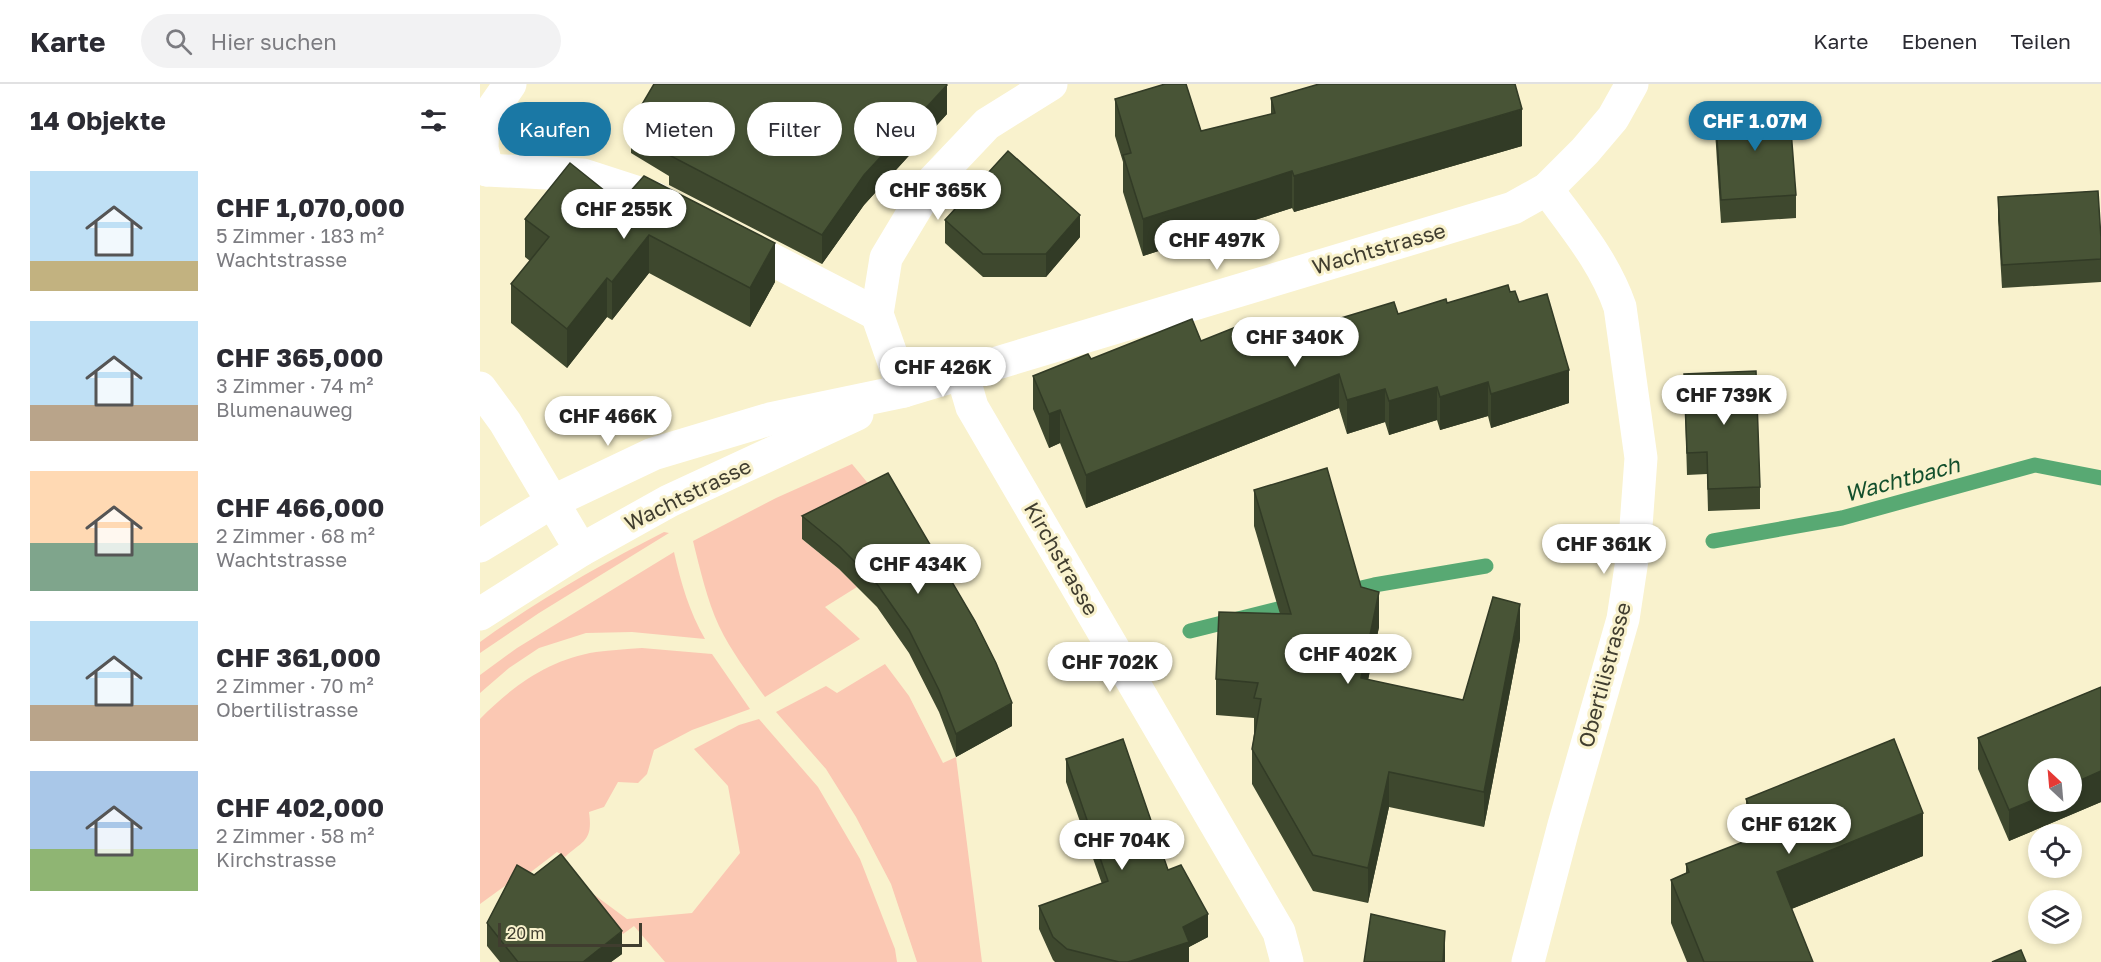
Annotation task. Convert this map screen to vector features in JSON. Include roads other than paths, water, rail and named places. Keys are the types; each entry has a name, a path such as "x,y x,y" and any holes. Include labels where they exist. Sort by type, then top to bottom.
{"street":[{"path":"510,84 483,123 484,174 583,176 654,198 877,314"},
{"path":"904,392 877,314 886,258 931,183 987,124 1051,84"},
{"name":"Wachtstrasse","path":"480,614 581,550 669,501 904,392 1513,208 1546,189 1585,151 1613,118 1632,84"},
{"name":"Obertilistrasse","path":"1527,962 1623,619 1635,540 1641,458 1620,307 1612,283 1599,260 1546,189"},
{"name":"Kirchstrasse","path":"962,373 972,407 1279,932 1287,962"},
{"path":"480,388 505,422 581,550"},
{"name":"Wachtstrasse","path":"480,546 552,502 653,454 770,419 904,392"}],"waterway":[{"name":"Wachtbach","path":"1713,541 1842,518 2035,465 2101,478"},
{"name":"Wachtbach","path":"1344,592 1486,566"},
{"name":"Wachtbach","path":"1190,631 1298,604"}]}
